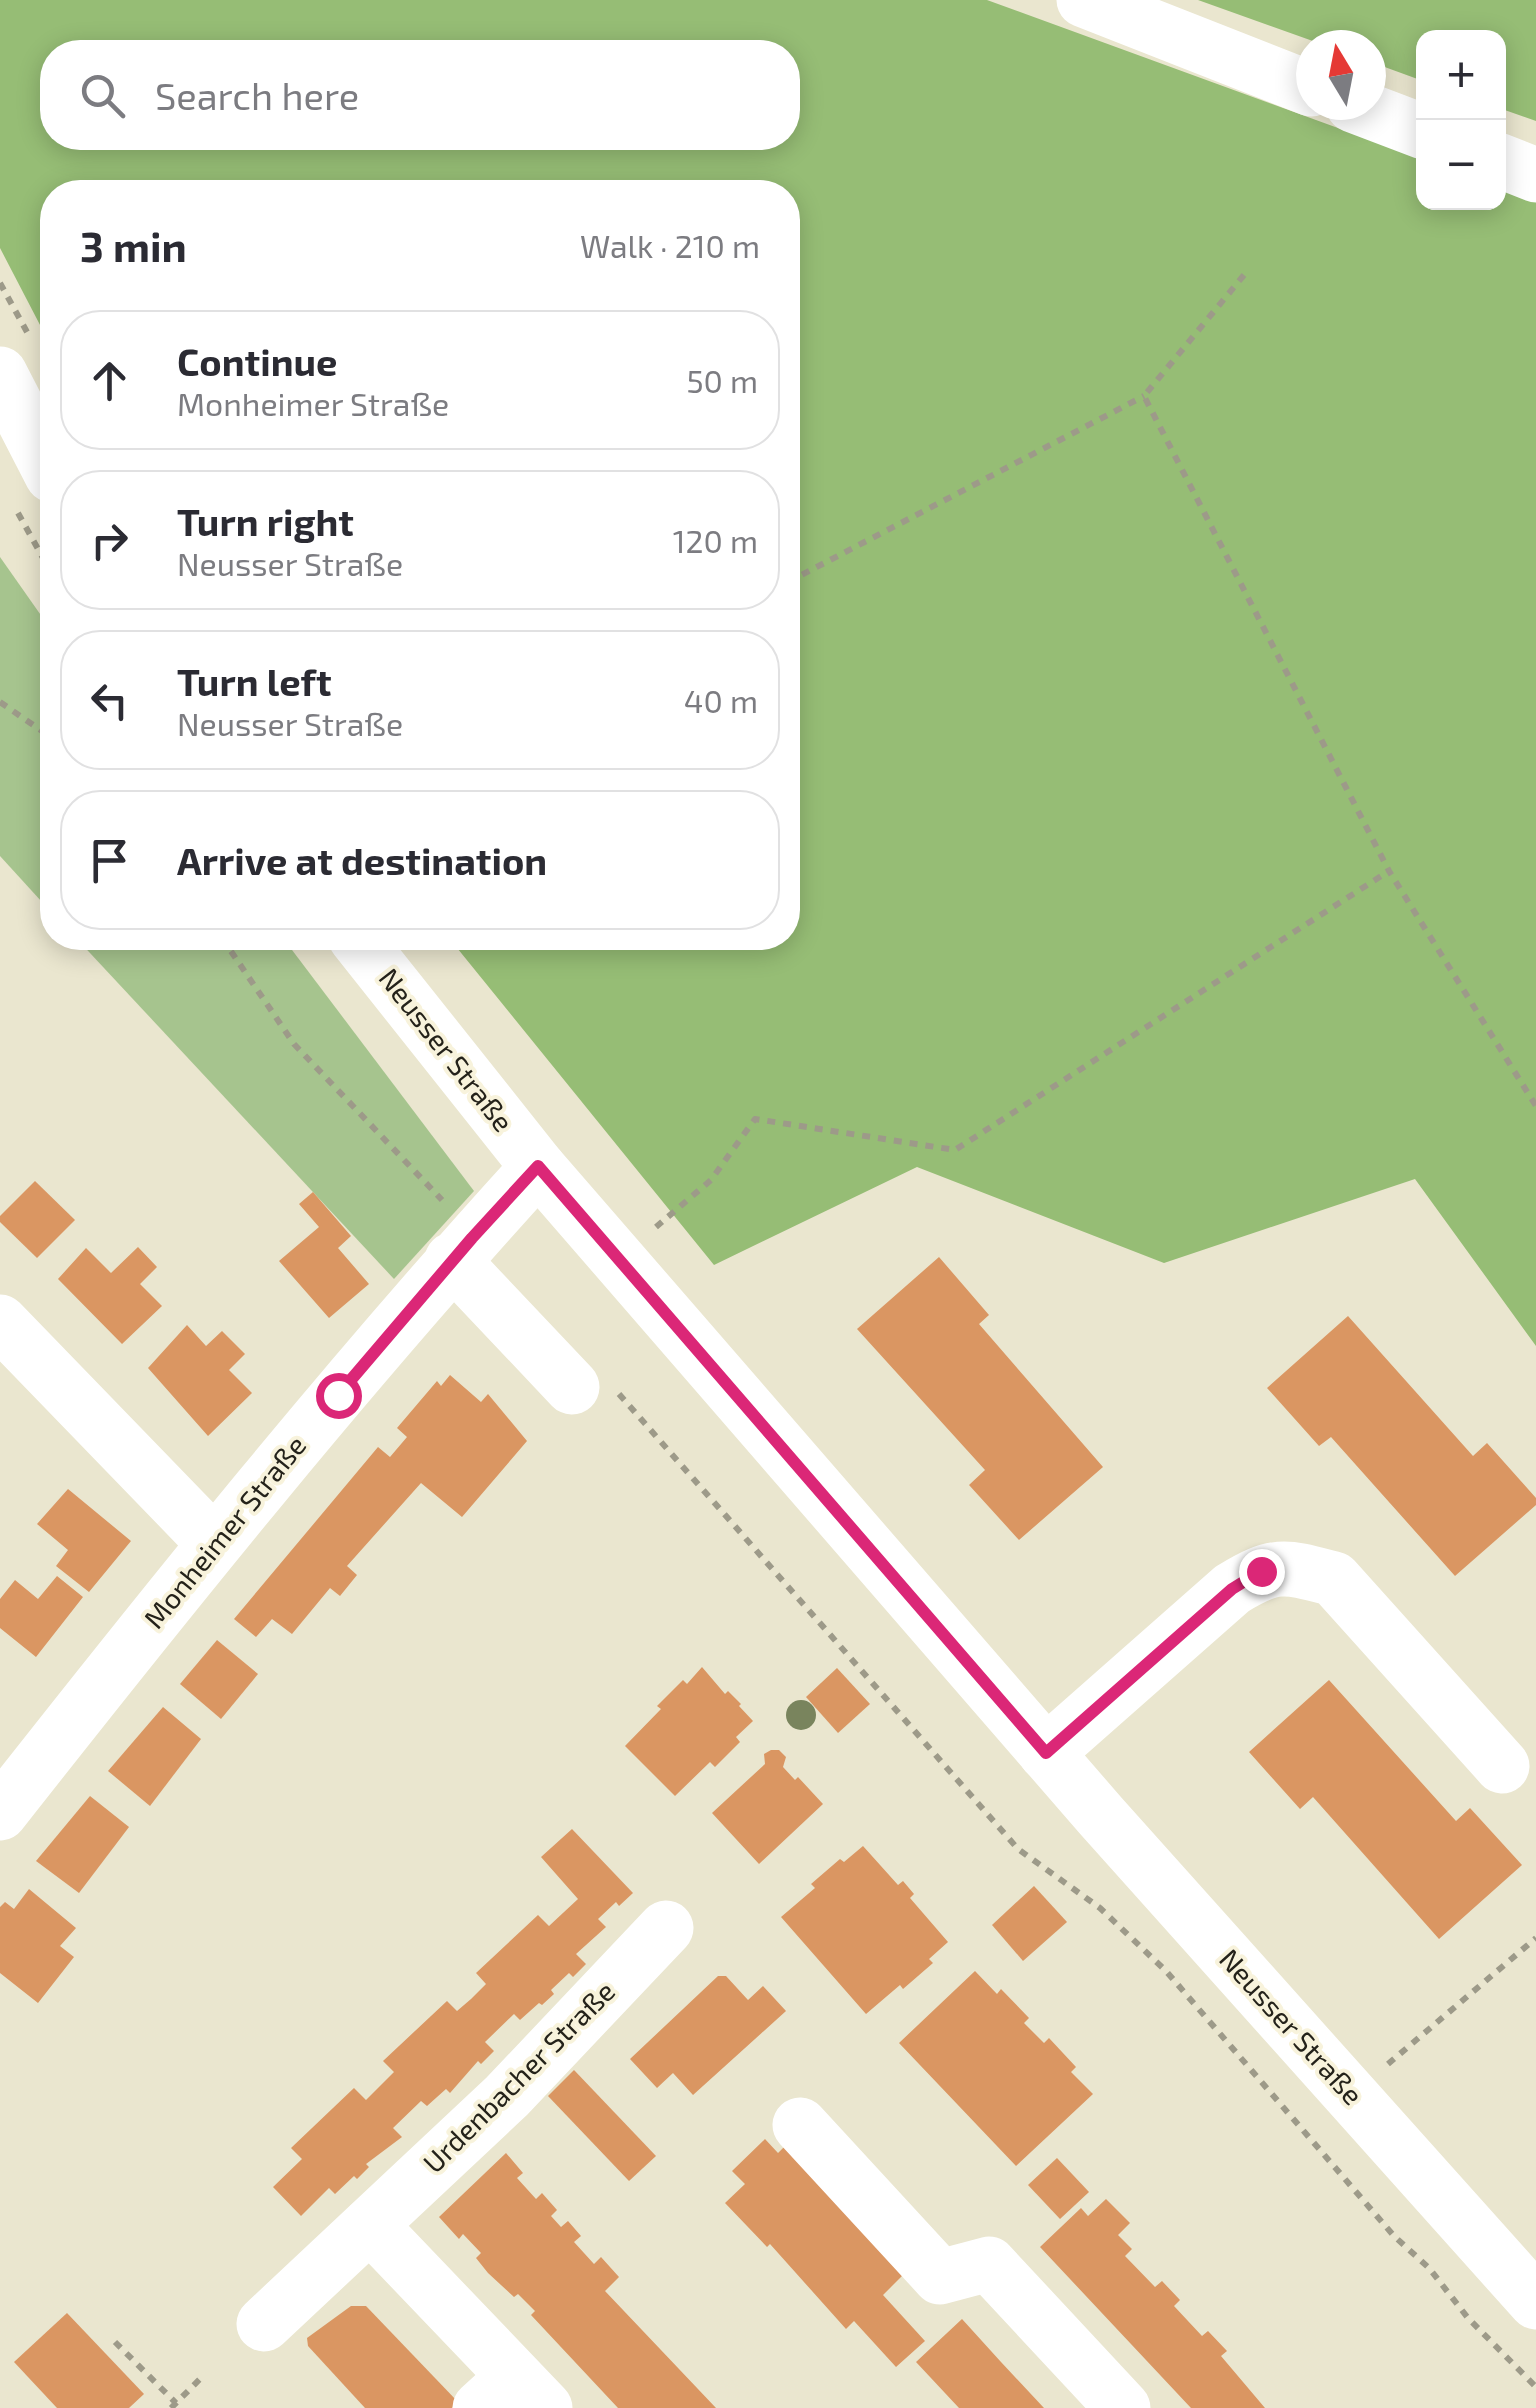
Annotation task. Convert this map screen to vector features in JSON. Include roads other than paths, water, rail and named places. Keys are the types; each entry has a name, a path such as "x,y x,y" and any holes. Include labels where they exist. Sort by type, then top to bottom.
{"main road":[{"path":"1084,0 1296,83"},
{"path":"1386,117 1416,129"},
{"path":"1506,163 1536,175"},
{"path":"0,374 35,493"},
{"name":"Neusser Straße","path":"366,950 538,1166 1046,1753 1536,2302"},
{"name":"Monheimer Straße","path":"0,1814 214,1542 538,1166"},
{"path":"464,1248 593,1388"},
{"path":"0,1322 214,1542"},
{"path":"1046,1753 1232,1589 1261,1571 1294,1568 1334,1579 1502,1766"},
{"name":"Urdenbacher Straße","path":"264,2324 507,2096 666,1928"},
{"path":"800,2125 940,2277 988,2264 1123,2408"},
{"path":"370,2224 513,2398"}]}
